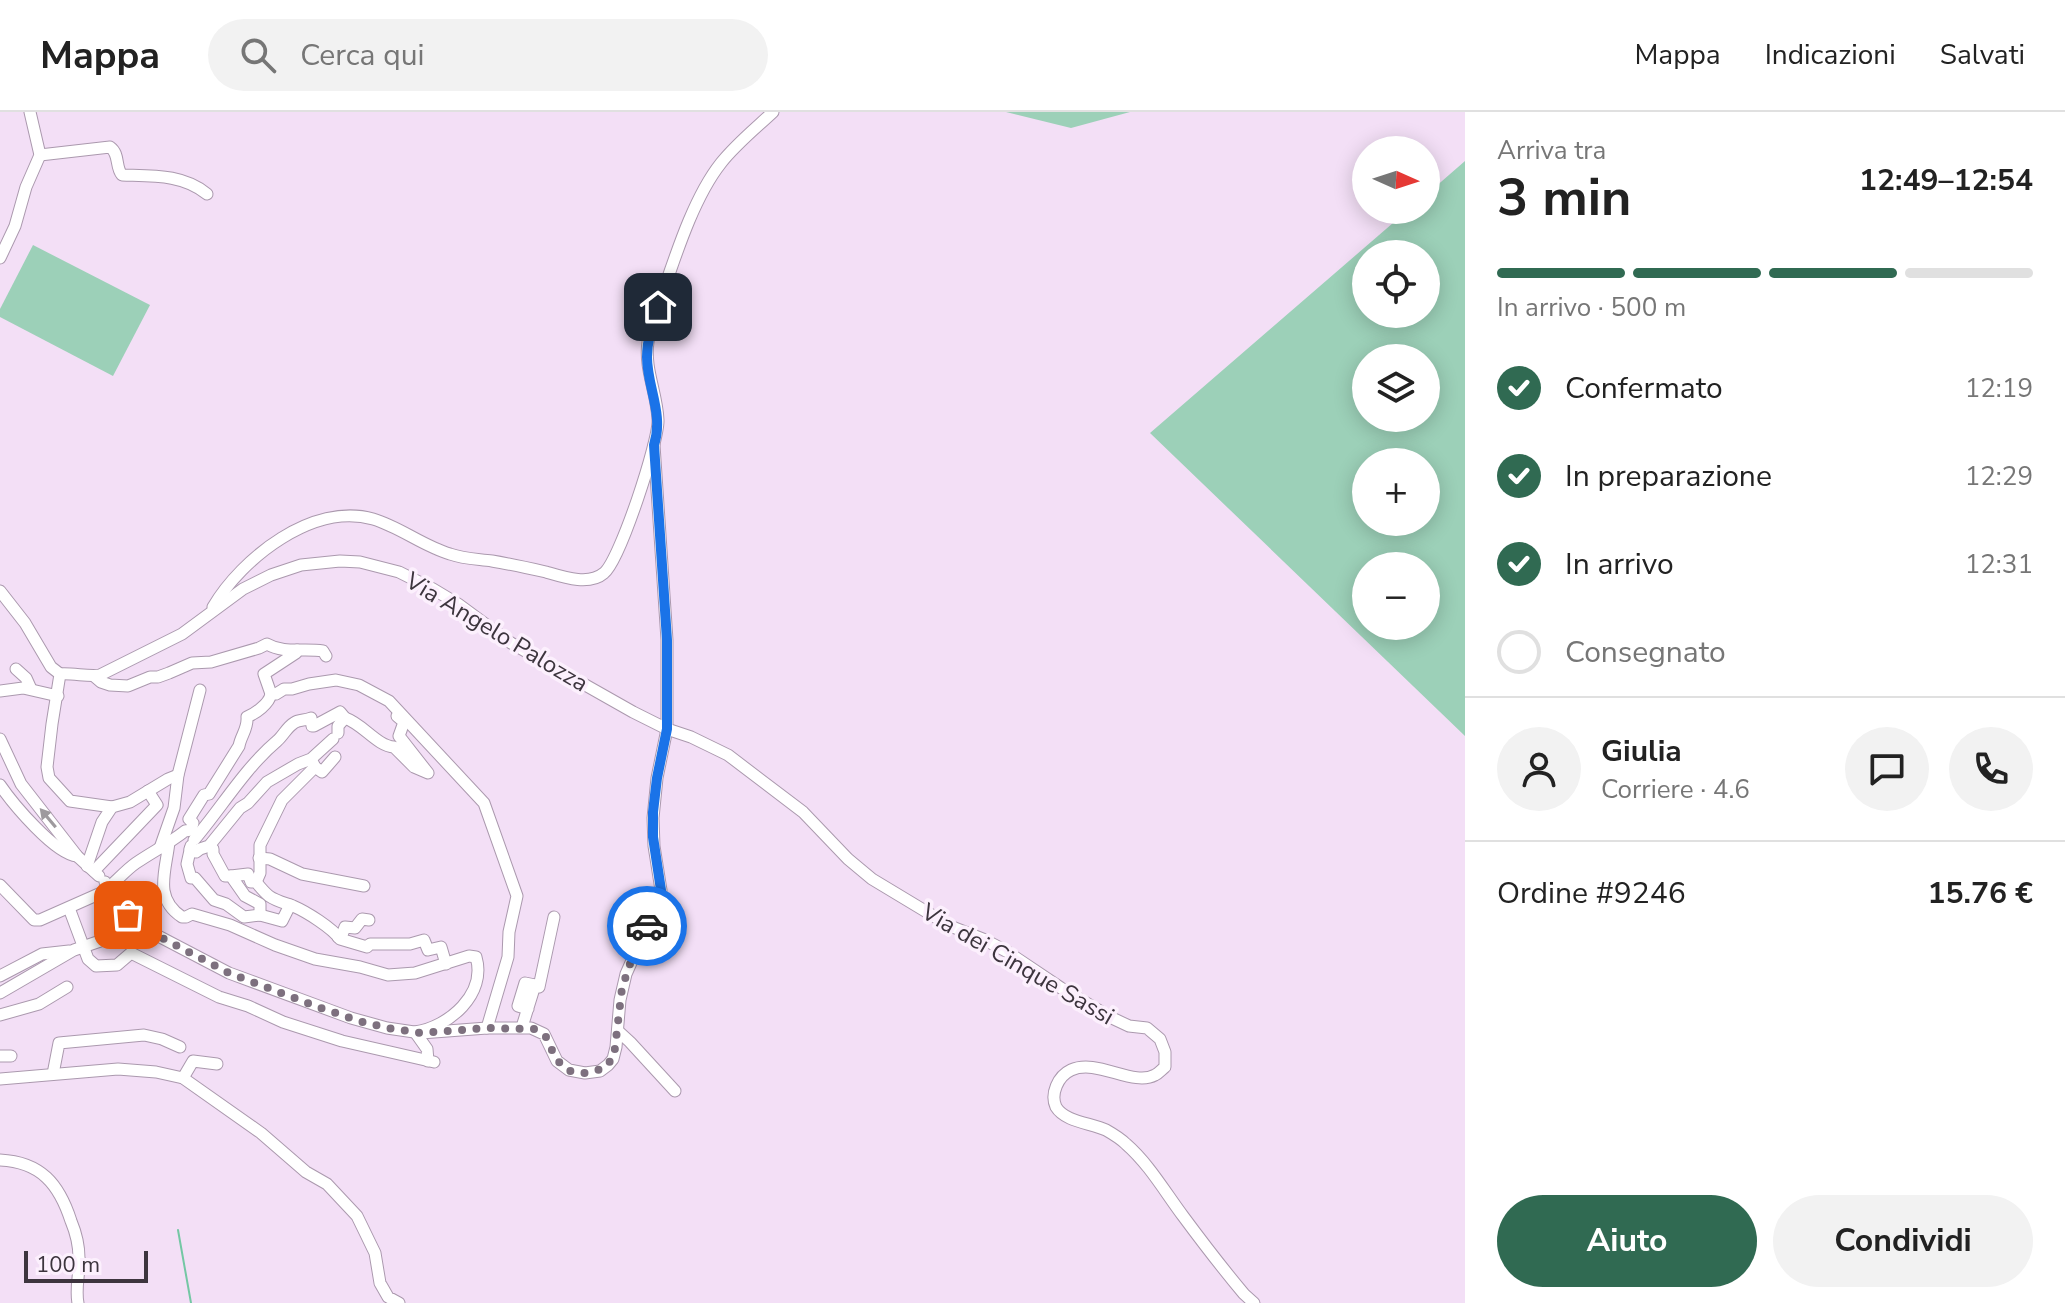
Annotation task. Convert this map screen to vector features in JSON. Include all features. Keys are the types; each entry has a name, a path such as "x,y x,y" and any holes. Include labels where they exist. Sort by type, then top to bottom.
{"street":[{"path":"0,258 40,155 30,112"},
{"path":"209,614 226,588 271,545 304,527 340,517 379,521 459,557 580,579 596,578 609,567 620,547 658,431 647,351 651,328 667,281 713,174 728,155 773,112"},
{"path":"40,155 110,147 116,152 122,175 183,180 207,194"},
{"path":"0,739 21,784 77,856 141,927 229,973 359,1021 431,1033 487,1028 534,1029 544,1034 557,1061 566,1069 585,1073 600,1071 610,1063 615,1052 626,974 660,894 653,812 667,729 667,640 654,445"},
{"name":"Via Angelo Palozza","path":"60,674 94,676 182,634 243,589 281,572 301,565 350,562 399,572 433,589 511,643 667,729"},
{"path":"0,591 25,623 51,667 60,674 47,767 49,778 70,801 112,807 130,802 178,775"},
{"path":"94,676 104,683 124,687 192,663 211,662 267,644 282,651 323,651 326,656"},
{"path":"290,905 282,921 260,915 244,917 226,904 214,900 195,878 191,878 187,864 193,823 189,819 239,746 247,717 269,701 271,694 264,674 298,649"},
{"path":"16,669 26,678 31,689"},
{"path":"271,694 336,680 359,685 393,705 484,803 517,896 509,932 508,957 487,1028"},
{"path":"0,691 31,689 58,696"},
{"path":"200,690 164,845 163,874 167,904 182,917 192,914 219,921 315,959 388,975 407,975 472,955 476,957 476,981 464,1006 444,1022 415,1032"},
{"path":"341,715 386,747 394,747 414,767 428,773 399,736 404,722 396,716 393,705"},
{"path":"191,840 210,821 223,800 263,752 295,722 311,718 314,726 341,715"},
{"path":"256,882 260,873 260,845 282,800 335,736 341,715"},
{"name":"Via dei Cinque Sassi","path":"667,729 728,755 755,774 803,812 872,879 950,926 1006,951 1112,1018 1129,1026 1147,1028 1160,1039 1165,1052 1165,1067 1155,1075 1146,1078 1083,1067 1071,1070 1056,1085 1056,1106 1071,1119 1108,1131 1124,1141 1254,1303"},
{"path":"99,879 117,878 185,831 196,852 209,846 240,808 267,782 298,764 313,763 322,772 335,757"},
{"path":"0,785 50,841 67,854 77,856"},
{"path":"148,791 157,805"},
{"path":"0,885 34,920 69,908 99,879 157,805 163,802 174,808"},
{"path":"99,879 102,822 112,807"},
{"path":"209,846 225,876 248,874 251,882 256,882 271,898 317,919 322,926 335,930 338,937 367,947 370,944 410,944 424,940 428,950 441,947 446,964"},
{"path":"259,858 282,863 302,874 364,886"},
{"path":"231,876 245,896 260,904 260,915"},
{"path":"69,908 79,948 96,966 117,965 131,953 219,997 283,1022 342,1041 431,1061 415,1032"},
{"path":"522,1027 535,985 539,987 554,917"},
{"path":"338,937 345,927 355,928 362,919 369,920"},
{"path":"0,976 42,954 79,948 141,927"},
{"path":"0,993 79,948"},
{"path":"0,1015 39,1004 67,987"},
{"path":"618,1031 675,1091"},
{"path":"53,1074 59,1043 144,1035 180,1047"},
{"path":"183,1078 193,1061 217,1064"},
{"path":"0,1079 118,1069 183,1078 261,1133 306,1172 327,1184 357,1216 375,1253 380,1283 388,1297 399,1303"},
{"path":"0,1160 13,1161 40,1171 61,1194 78,1246 78,1303"}],"green space":[{"path":"1006,112 1130,112 1071,128"},
{"path":"1465,161 1465,736 1365,640 1440,640 1440,552 1352,552 1352,627 1150,433 1352,258 1352,328 1440,328 1440,240 1373,240 1392,224 1440,224 1440,183"},
{"path":"33,245 150,305 113,376 0,317 0,309"}],"waterway":[{"path":"178,1230 191,1303"}],"way so far":[{"path":"128,915 141,927 229,973 359,1021 421,1033 522,1027 540,1031 563,1067 572,1072 585,1073 600,1071 614,1056 622,988 647,926"}],"route":[{"path":"647,926 661,890 653,837 653,812 667,729 667,640 654,445 658,424 647,359 648,340 658,307"}]}
